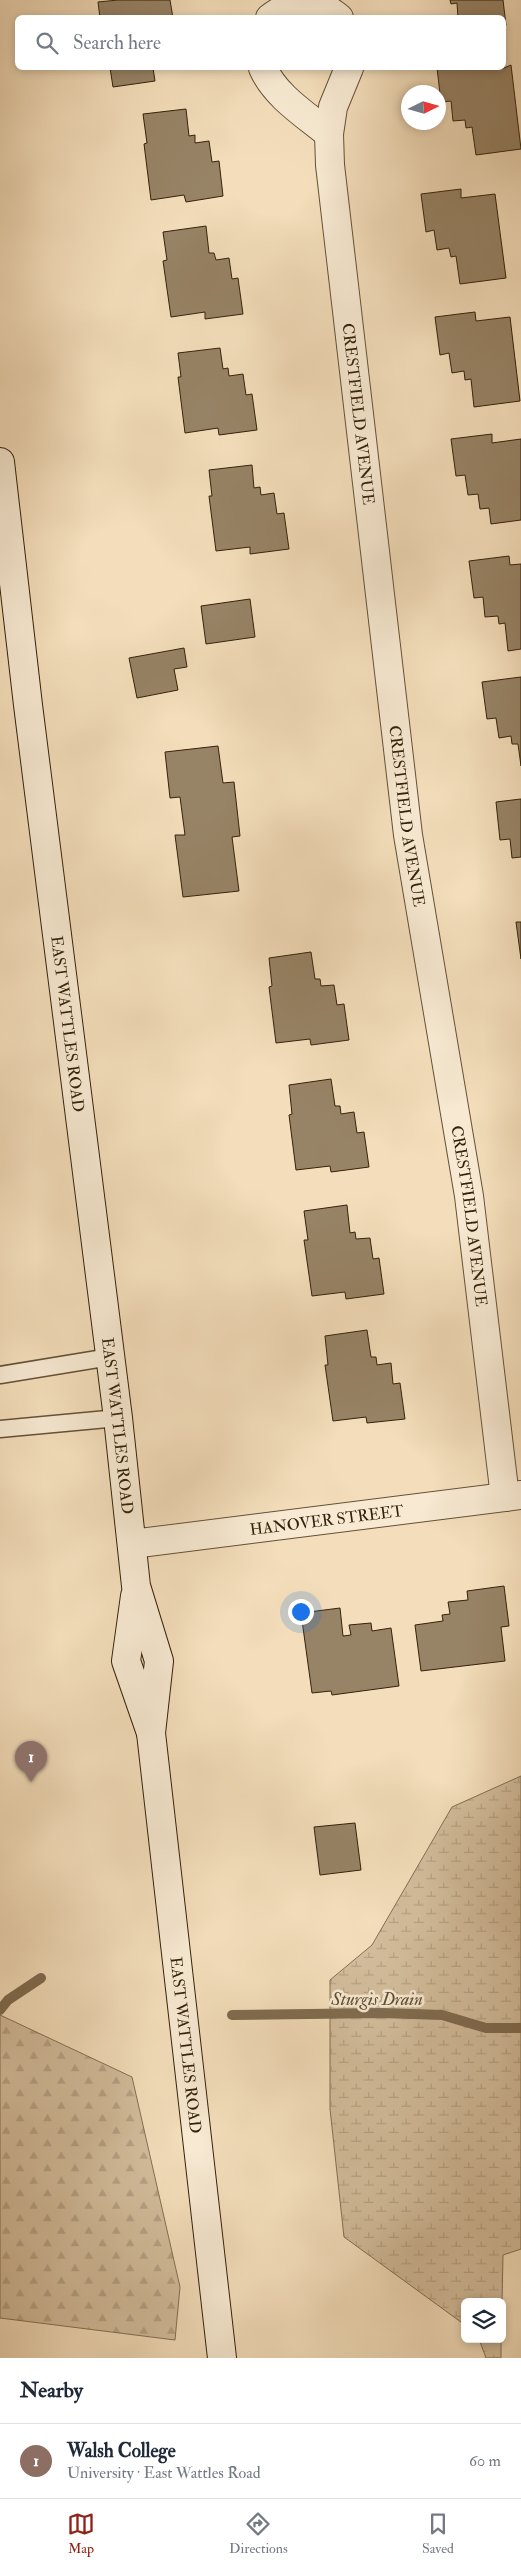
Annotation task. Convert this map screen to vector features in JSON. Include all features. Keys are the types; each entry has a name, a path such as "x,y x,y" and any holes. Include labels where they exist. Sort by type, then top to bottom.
{"street":[{"path":"274,15 281,9 298,4 318,5 334,15"},
{"path":"264,70 267,78 280,93 329,134"},
{"name":"CRESTFIELD AVENUE","path":"348,70 333,107 329,134 330,165 408,835 469,1196 513,1496"},
{"name":"EAST WATTLES ROAD","path":"0,462 28,705 118,1418 132,1544 136,1586 126,1661 151,1733 222,2358"},
{"name":"HANOVER STREET","path":"132,1544 513,1496"}],"lane":[{"path":"0,1376 110,1357"},
{"path":"0,1428 118,1418"}],"green space":[{"path":"521,1776 521,2249 503,2255 502,2298 461,2298 461,2322 344,2237 330,2109 330,1980 372,1945 452,1807"},
{"path":"0,2015 132,2077 180,2287 175,2340 0,2318"},
{"path":"480,2343 501,2343 501,2358 486,2358"}],"building":[{"path":"170,0 172,15 100,15 98,2"},
{"path":"450,0 503,0 505,15 458,15 457,3 451,4"},
{"path":"511,65 521,149 476,155 472,127 466,128 465,120 453,121 451,101 446,102 446,85 439,85 437,70 506,70 506,67"},
{"path":"110,70 153,70 155,81 113,87"},
{"path":"186,109 189,136 195,135 195,143 209,141 212,162 219,161 223,196 186,202 184,195 151,200 144,144 147,143 143,114"},
{"path":"461,189 461,198 495,194 506,278 460,284 456,256 451,257 449,248 437,250 434,230 426,232 421,194"},
{"path":"206,226 209,253 214,253 216,260 229,258 232,279 238,278 243,314 205,319 205,312 171,317 163,261 167,260 163,232"},
{"path":"475,312 476,321 510,317 520,401 474,407 471,379 465,380 464,371 452,373 449,353 440,355 435,317"},
{"path":"220,348 223,369 228,368 229,376 243,374 246,395 252,394 257,430 219,435 218,428 185,433 178,377 181,377 178,353"},
{"path":"492,434 492,443 521,439 521,520 491,524 489,508 480,509 478,494 468,495 465,475 456,476 451,439"},
{"path":"252,465 254,488 260,487 261,495 274,493 277,514 284,513 289,549 250,554 250,547 216,551 209,496 212,496 209,470"},
{"path":"509,556 510,565 521,564 521,649 508,651 505,623 499,624 498,616 485,617 483,597 474,598 469,561"},
{"path":"250,599 255,637 206,644 201,606"},
{"path":"184,648 187,667 174,669 178,690 137,698 129,658"},
{"path":"521,677 521,766 518,744 512,744 511,736 499,738 496,718 487,719 482,682"},
{"path":"218,746 223,783 234,782 240,836 232,837 239,891 183,897 175,835 185,835 180,797 170,798 165,752"},
{"path":"521,799 521,857 512,858 510,839 500,840 496,802"},
{"path":"516,922 521,922 521,959"},
{"path":"311,952 315,979 320,979 321,986 334,985 337,1005 344,1004 349,1040 311,1045 310,1039 276,1043 269,987 272,986 269,958"},
{"path":"331,1079 335,1106 340,1106 341,1114 354,1112 357,1133 364,1132 369,1167 331,1172 330,1166 296,1170 289,1115 292,1114 289,1085"},
{"path":"347,1205 350,1233 355,1232 356,1239 370,1238 373,1259 379,1258 384,1294 346,1299 345,1292 312,1296 304,1240 308,1240 304,1211"},
{"path":"367,1330 371,1357 376,1357 377,1365 391,1363 393,1384 400,1383 405,1419 367,1423 366,1417 333,1421 325,1365 328,1365 325,1336"},
{"path":"504,1586 509,1626 501,1627 505,1661 421,1671 415,1625 443,1621 442,1615 450,1614 448,1602 468,1600 467,1591"},
{"path":"340,1608 343,1636 351,1635 349,1625 371,1623 372,1631 391,1628 399,1686 332,1695 331,1691 312,1693 301,1613"},
{"path":"355,1823 361,1870 320,1875 314,1827"}],"waterway":[{"name":"Sturgis Drain","path":"0,2010 8,2000 41,1978"},
{"name":"Sturgis Drain","path":"232,2015 382,2013 442,2015 486,2028 521,2028"}],"place":[{"name":"Walsh College","path":"31,1782"}]}
